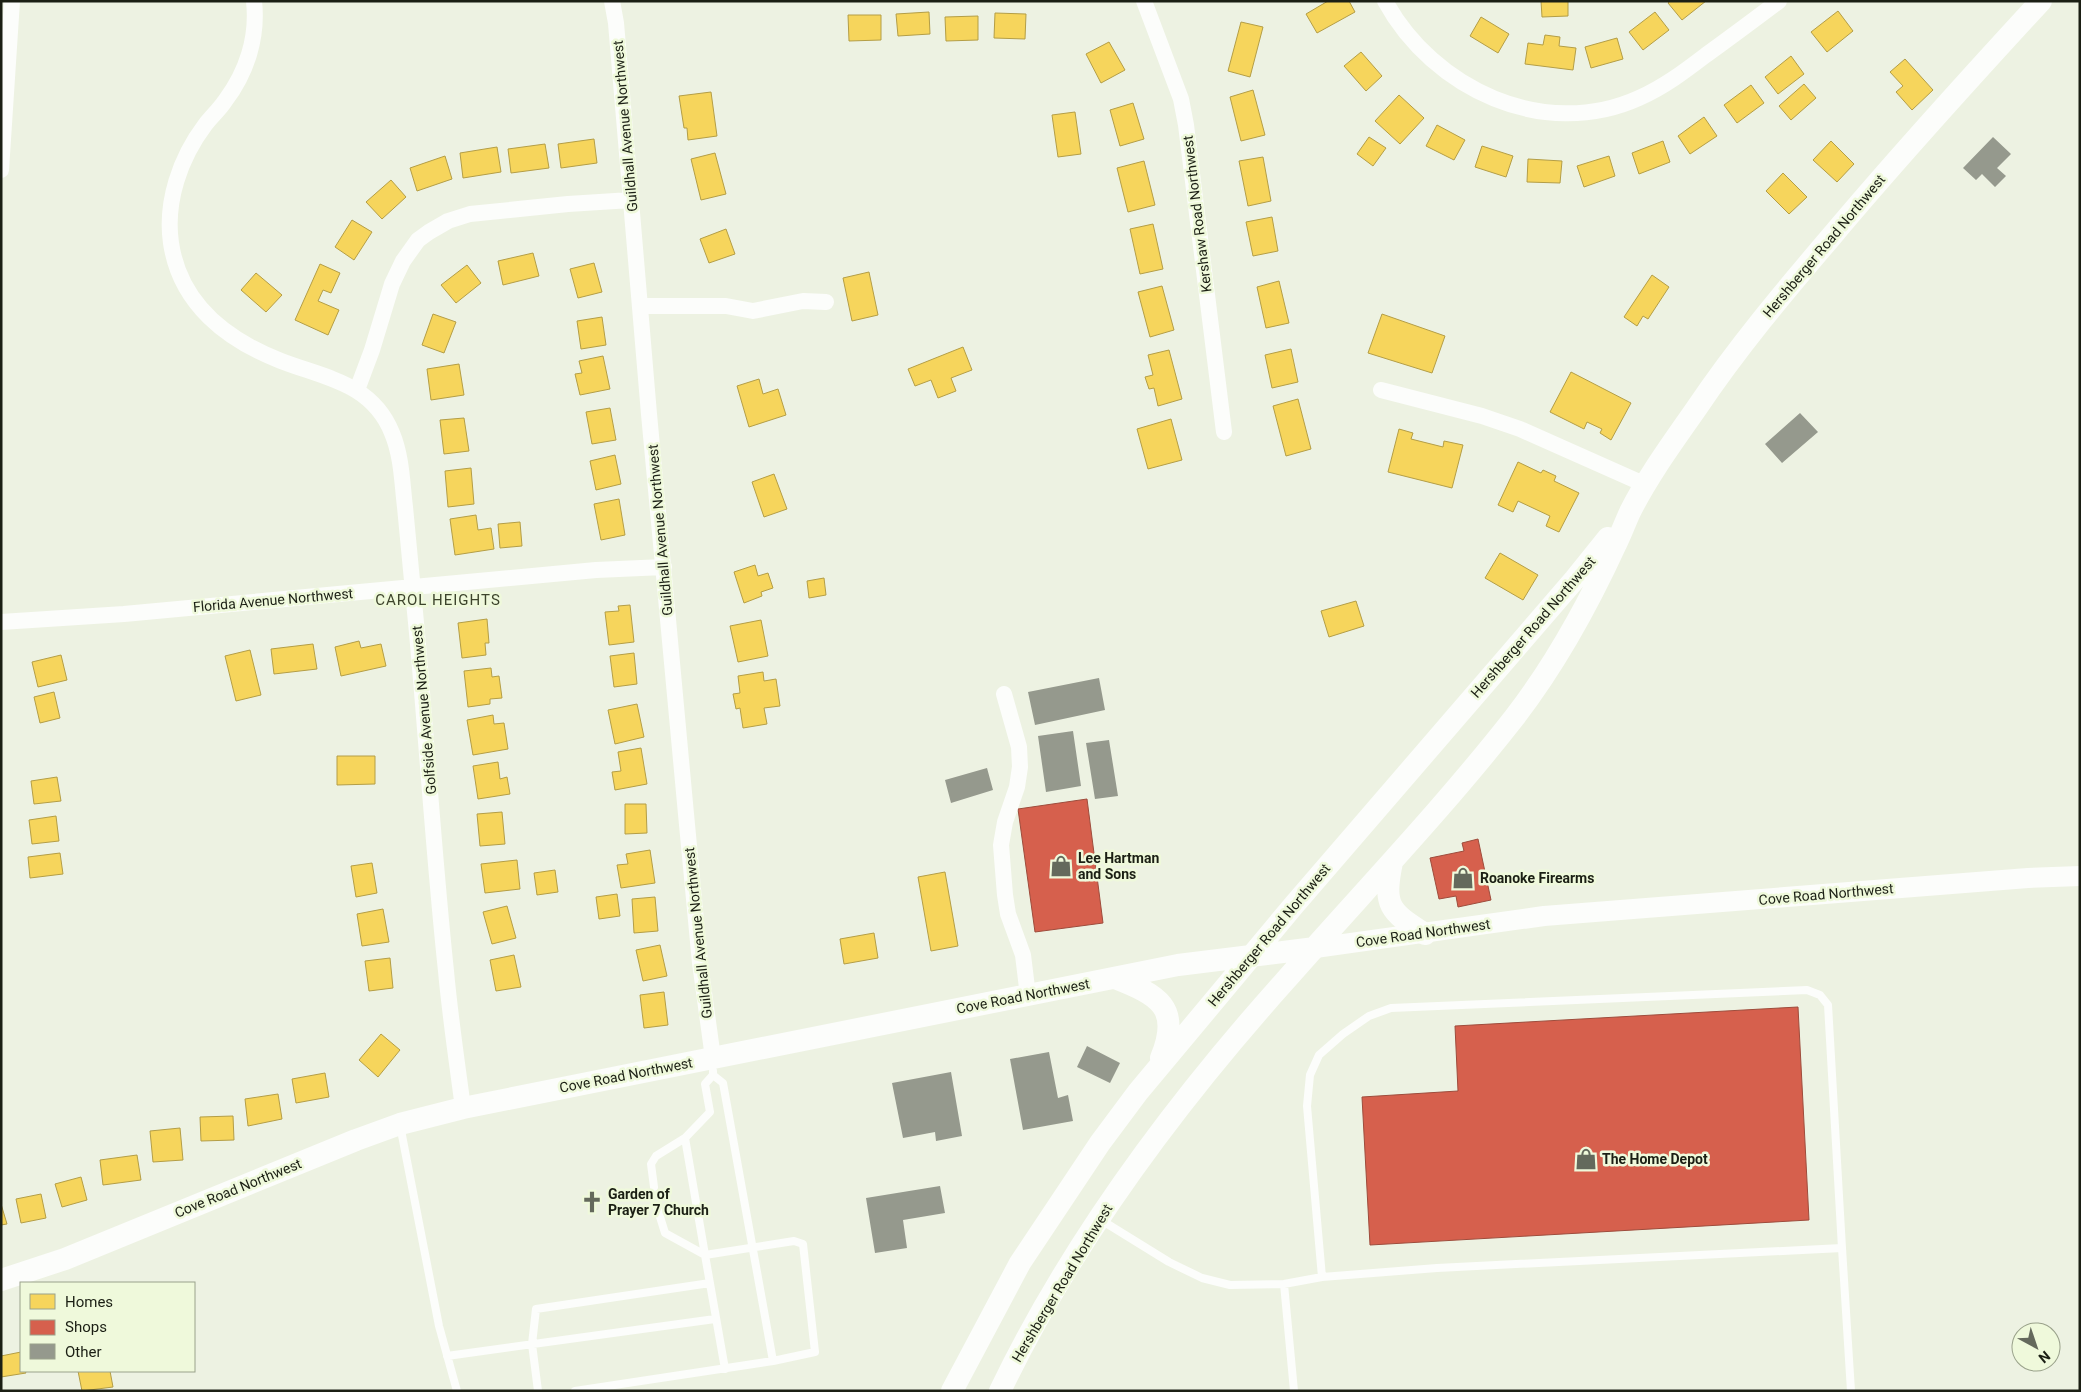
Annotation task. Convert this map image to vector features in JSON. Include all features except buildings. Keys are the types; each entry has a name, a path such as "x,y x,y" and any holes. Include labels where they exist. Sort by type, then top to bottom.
{"main road":[{"name":"Hershberger Road Northwest","path":"1000,1391 1066,1271 1148,1148 1215,1062 1462,782 1548,672 1567,640 1615,546 1631,510 1646,485 1695,410 1766,314 1867,194 2041,1"},
{"name":"Hershberger Road Northwest","path":"952,1391 1020,1264 1100,1143 1156,1071 1251,956 1576,579 1631,510"},
{"path":"1392,862 1388,892 1392,909 1403,920 1425,934"},
{"name":"Cove Road Northwest","path":"1,1280 65,1259 356,1140 400,1124 463,1108 713,1066 1028,996 1178,965 1314,948"},
{"path":"1115,978 1146,990 1156,998 1168,1017 1170,1028 1167,1043 1156,1071"}],"street":[{"path":"1,170 12,1"},
{"name":"Golfside Avenue Northwest","path":"254,1 254,38 248,61 240,78 225,101 204,126 190,149 179,174 171,204 170,222 173,252 189,292 203,312 221,329 241,343 281,361 338,380 357,390 372,403 385,419 393,435 399,458 413,587 446,971 463,1108"},
{"name":"Guildhall Avenue Northwest","path":"612,1 698,943 713,1066"},
{"name":"Kershaw Road Northwest","path":"1144,1 1181,99 1186,125 1224,432"},
{"path":"1385,1 1411,40 1432,62 1456,80 1487,96 1515,106 1562,113 1596,110 1639,98 1669,82 1779,1"},
{"path":"357,390 372,350 392,284 403,261 418,240 429,232 448,221 470,214 631,200"},
{"path":"640,306 726,306 753,311 803,301 826,302"},
{"path":"1381,390 1482,416 1520,429 1646,485"},
{"name":"Florida Avenue Northwest","path":"1,622 124,614 596,570 664,567"},
{"path":"1004,694 1019,747 1020,767 1017,787 1005,822 1001,845 1008,914 1023,955 1028,996"},
{"name":"Cove Road Northwest","path":"1314,948 1554,915 2028,878 2080,876"}],"lane":[{"path":"1322,1277 1307,1106 1310,1075 1319,1055 1343,1034 1369,1016 1391,1008 1806,990 1820,995 1828,1005 1852,1391"},
{"path":"654,1187 651,1164 656,1156 684,1138 710,1112 705,1084 713,1066"},
{"path":"713,1066 723,1083 772,1361"},
{"path":"400,1124 439,1326 457,1391"},
{"path":"684,1138 725,1369"},
{"path":"575,1391 725,1369 815,1352 803,1244 794,1241 705,1255 665,1233 657,1208"},
{"path":"1099,1219 1170,1262 1202,1278 1230,1285 1284,1284 1322,1277 1437,1268 1842,1248"},
{"path":"538,1391 532,1344 536,1309 710,1283"},
{"path":"1284,1284 1294,1391"},
{"path":"447,1356 715,1319"}],"place":[{"name":"Lee Hartman and Sons","path":"1061,866"},
{"name":"Roanoke Firearms","path":"1463,878"},
{"name":"The Home Depot","path":"1586,1159"},
{"name":"Garden of Prayer 7 Church","path":"592,1202"}],"district":[{"name":"CAROL HEIGHTS","path":"438,600"}]}
